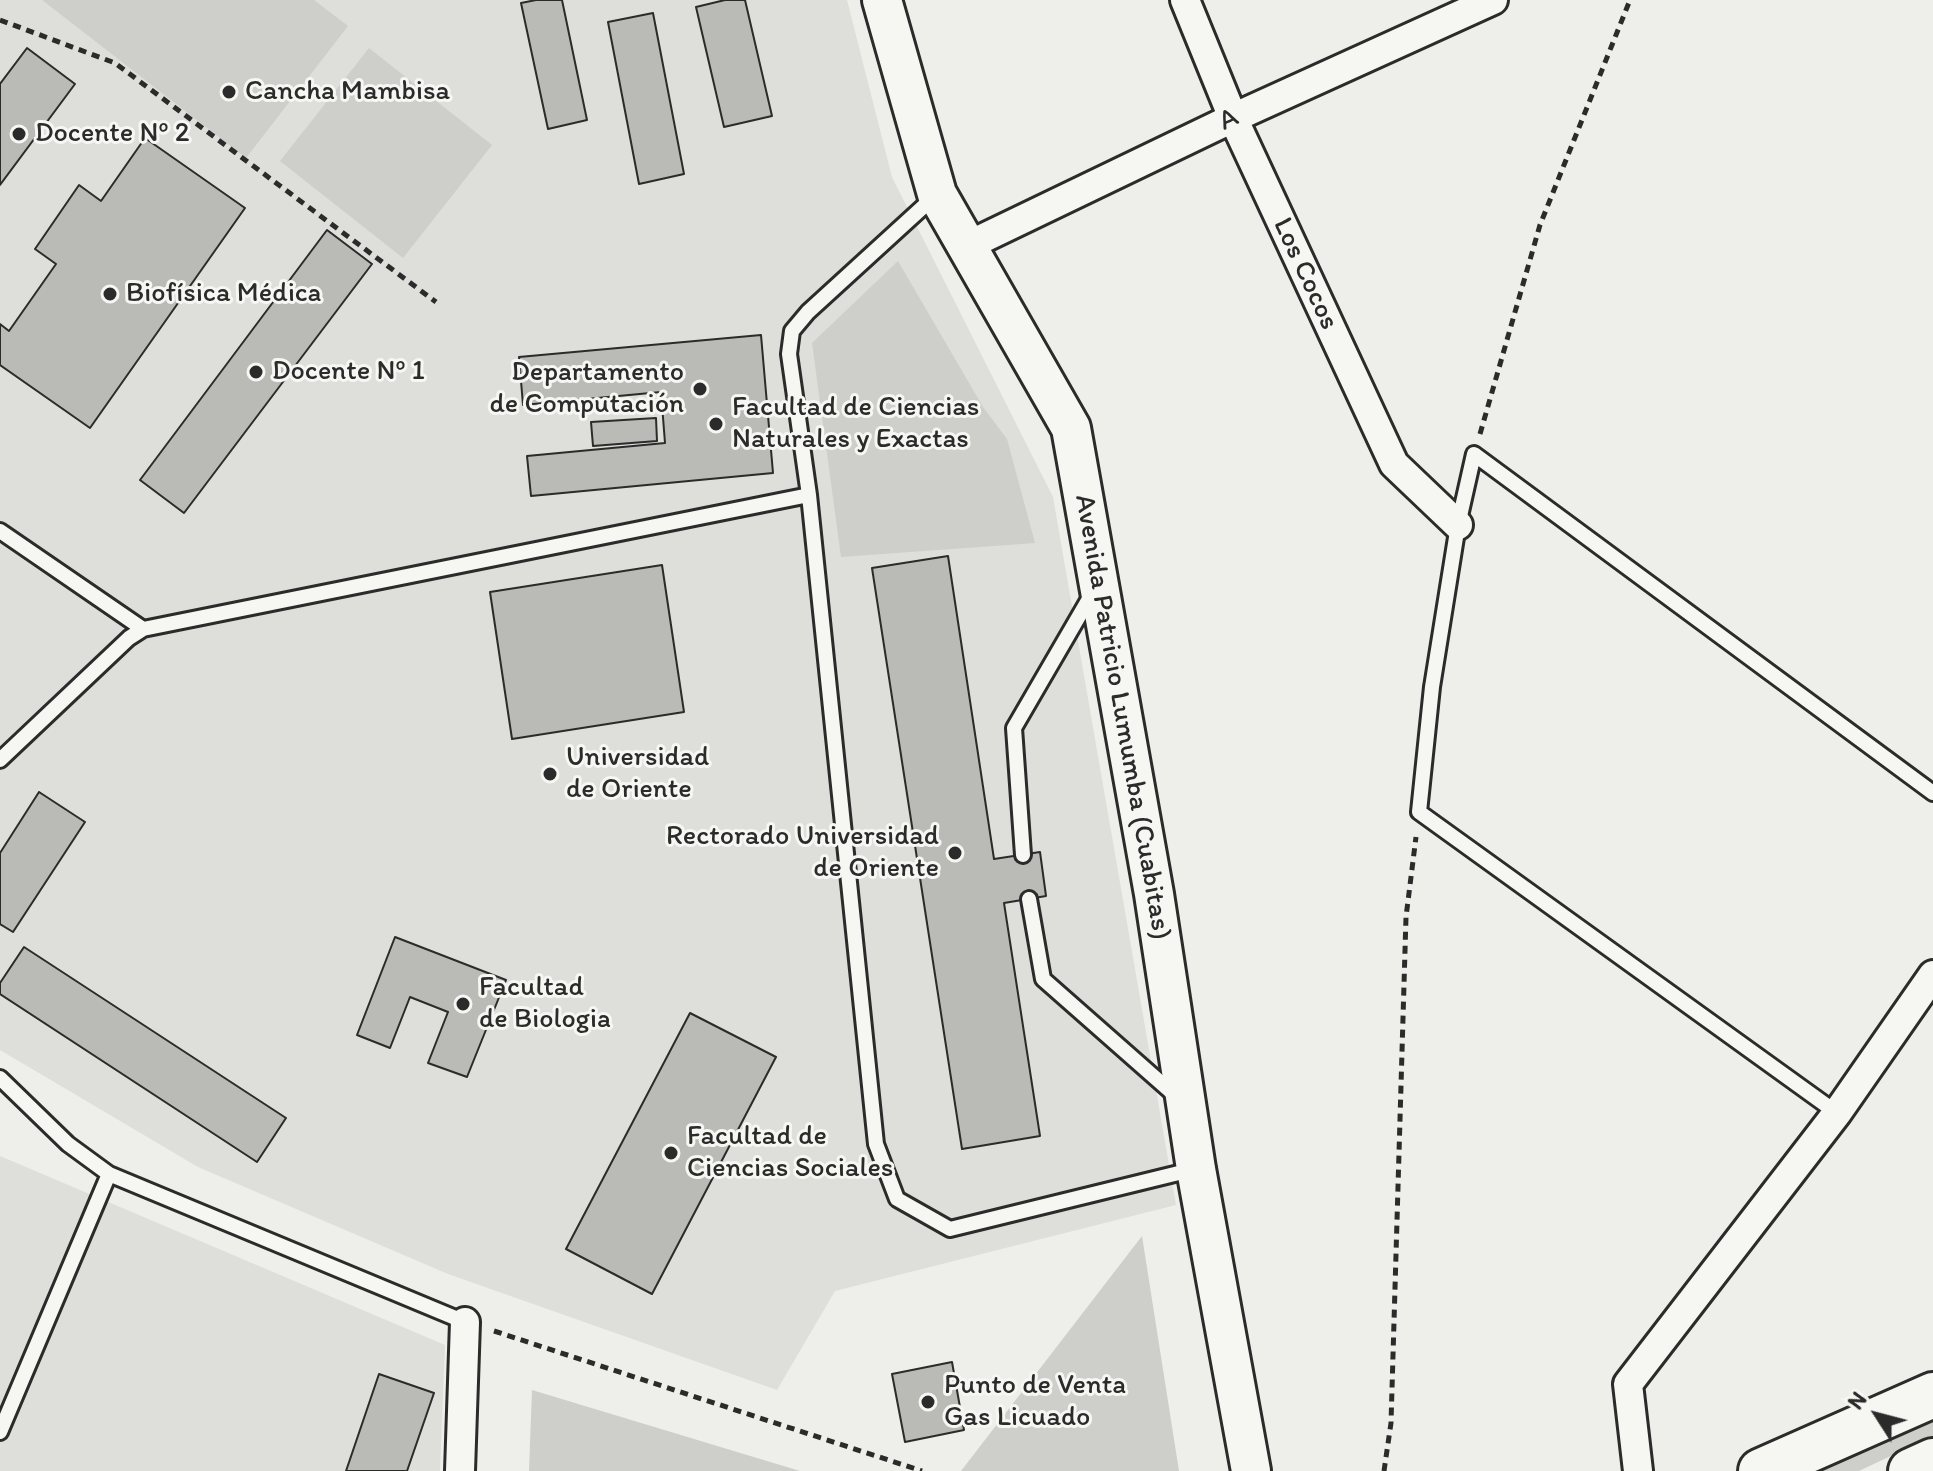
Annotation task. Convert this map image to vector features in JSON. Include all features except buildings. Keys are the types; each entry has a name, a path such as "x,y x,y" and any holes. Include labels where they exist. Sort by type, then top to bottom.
{"main road":[{"name":"Avenida Patricio Lumumba (Cuabitas)","path":"882,0 937,194 1071,428 1154,894 1196,1169 1251,1471"},
{"path":"1761,1471 1933,1395"},
{"path":"1911,1471 1933,1461"}],"street":[{"name":"Los Cocos","path":"1185,0 1233,118 1394,464 1458,525"},
{"name":"A","path":"967,246 1233,118 1493,0"},
{"path":"1638,1471 1628,1384 1837,1113 1933,975"},
{"path":"460,1471 465,1322"}],"lane":[{"path":"937,194 808,312 792,331 789,354 809,495 876,1144 897,1199 950,1229 1196,1169"},
{"path":"1837,1113 1419,812 1432,687 1458,525 1474,454 1933,793"},
{"path":"0,760 129,638 143,629 809,495"},
{"path":"0,531 143,629"},
{"path":"1023,855 1014,728 1100,581"},
{"path":"1029,899 1043,979 1187,1106"},
{"path":"0,1078 68,1144 109,1174 465,1322"},
{"path":"0,1432 109,1174"}],"path":[{"path":"1474,454 1540,225 1630,0"},
{"path":"0,20 115,63 436,302"},
{"path":"1384,1471 1391,1423 1406,917 1419,812"},
{"path":"465,1322 922,1471"}],"shaded area":[{"name":"Universidad de Oriente","path":"0,0 847,0 892,177 1053,497 1176,1205 835,1291 777,1390 448,1274 198,1167 0,1050"},
{"name":"Cancha Mambisa","path":"42,0 314,0 348,26 246,158"},
{"path":"369,48 492,145 403,258 280,161"},
{"path":"898,261 983,407 1007,439 1035,543 841,557 812,343"},
{"path":"0,1156 445,1345 440,1471 0,1471"},
{"path":"1142,1236 1179,1471 961,1471"},
{"path":"532,1390 800,1471 529,1471"},
{"path":"1933,1418 1933,1436 1859,1471 1814,1471"}],"place":[{"name":"Cancha Mambisa","path":"229,92"},
{"name":"Docente Nº 2","path":"19,134"},
{"name":"Biofísica Médica","path":"110,294"},
{"name":"Docente Nº 1","path":"256,372"},
{"name":"Departamento de Computación","path":"700,389"},
{"name":"Facultad de Ciencias Naturales y Exactas","path":"716,424"},
{"name":"Universidad de Oriente","path":"550,774"},
{"name":"Rectorado Universidad de Oriente","path":"955,853"},
{"name":"Facultad de Biologia","path":"463,1004"},
{"name":"Facultad de Ciencias Sociales","path":"671,1153"},
{"name":"Punto de Venta Gas Licuado","path":"928,1402"}]}
